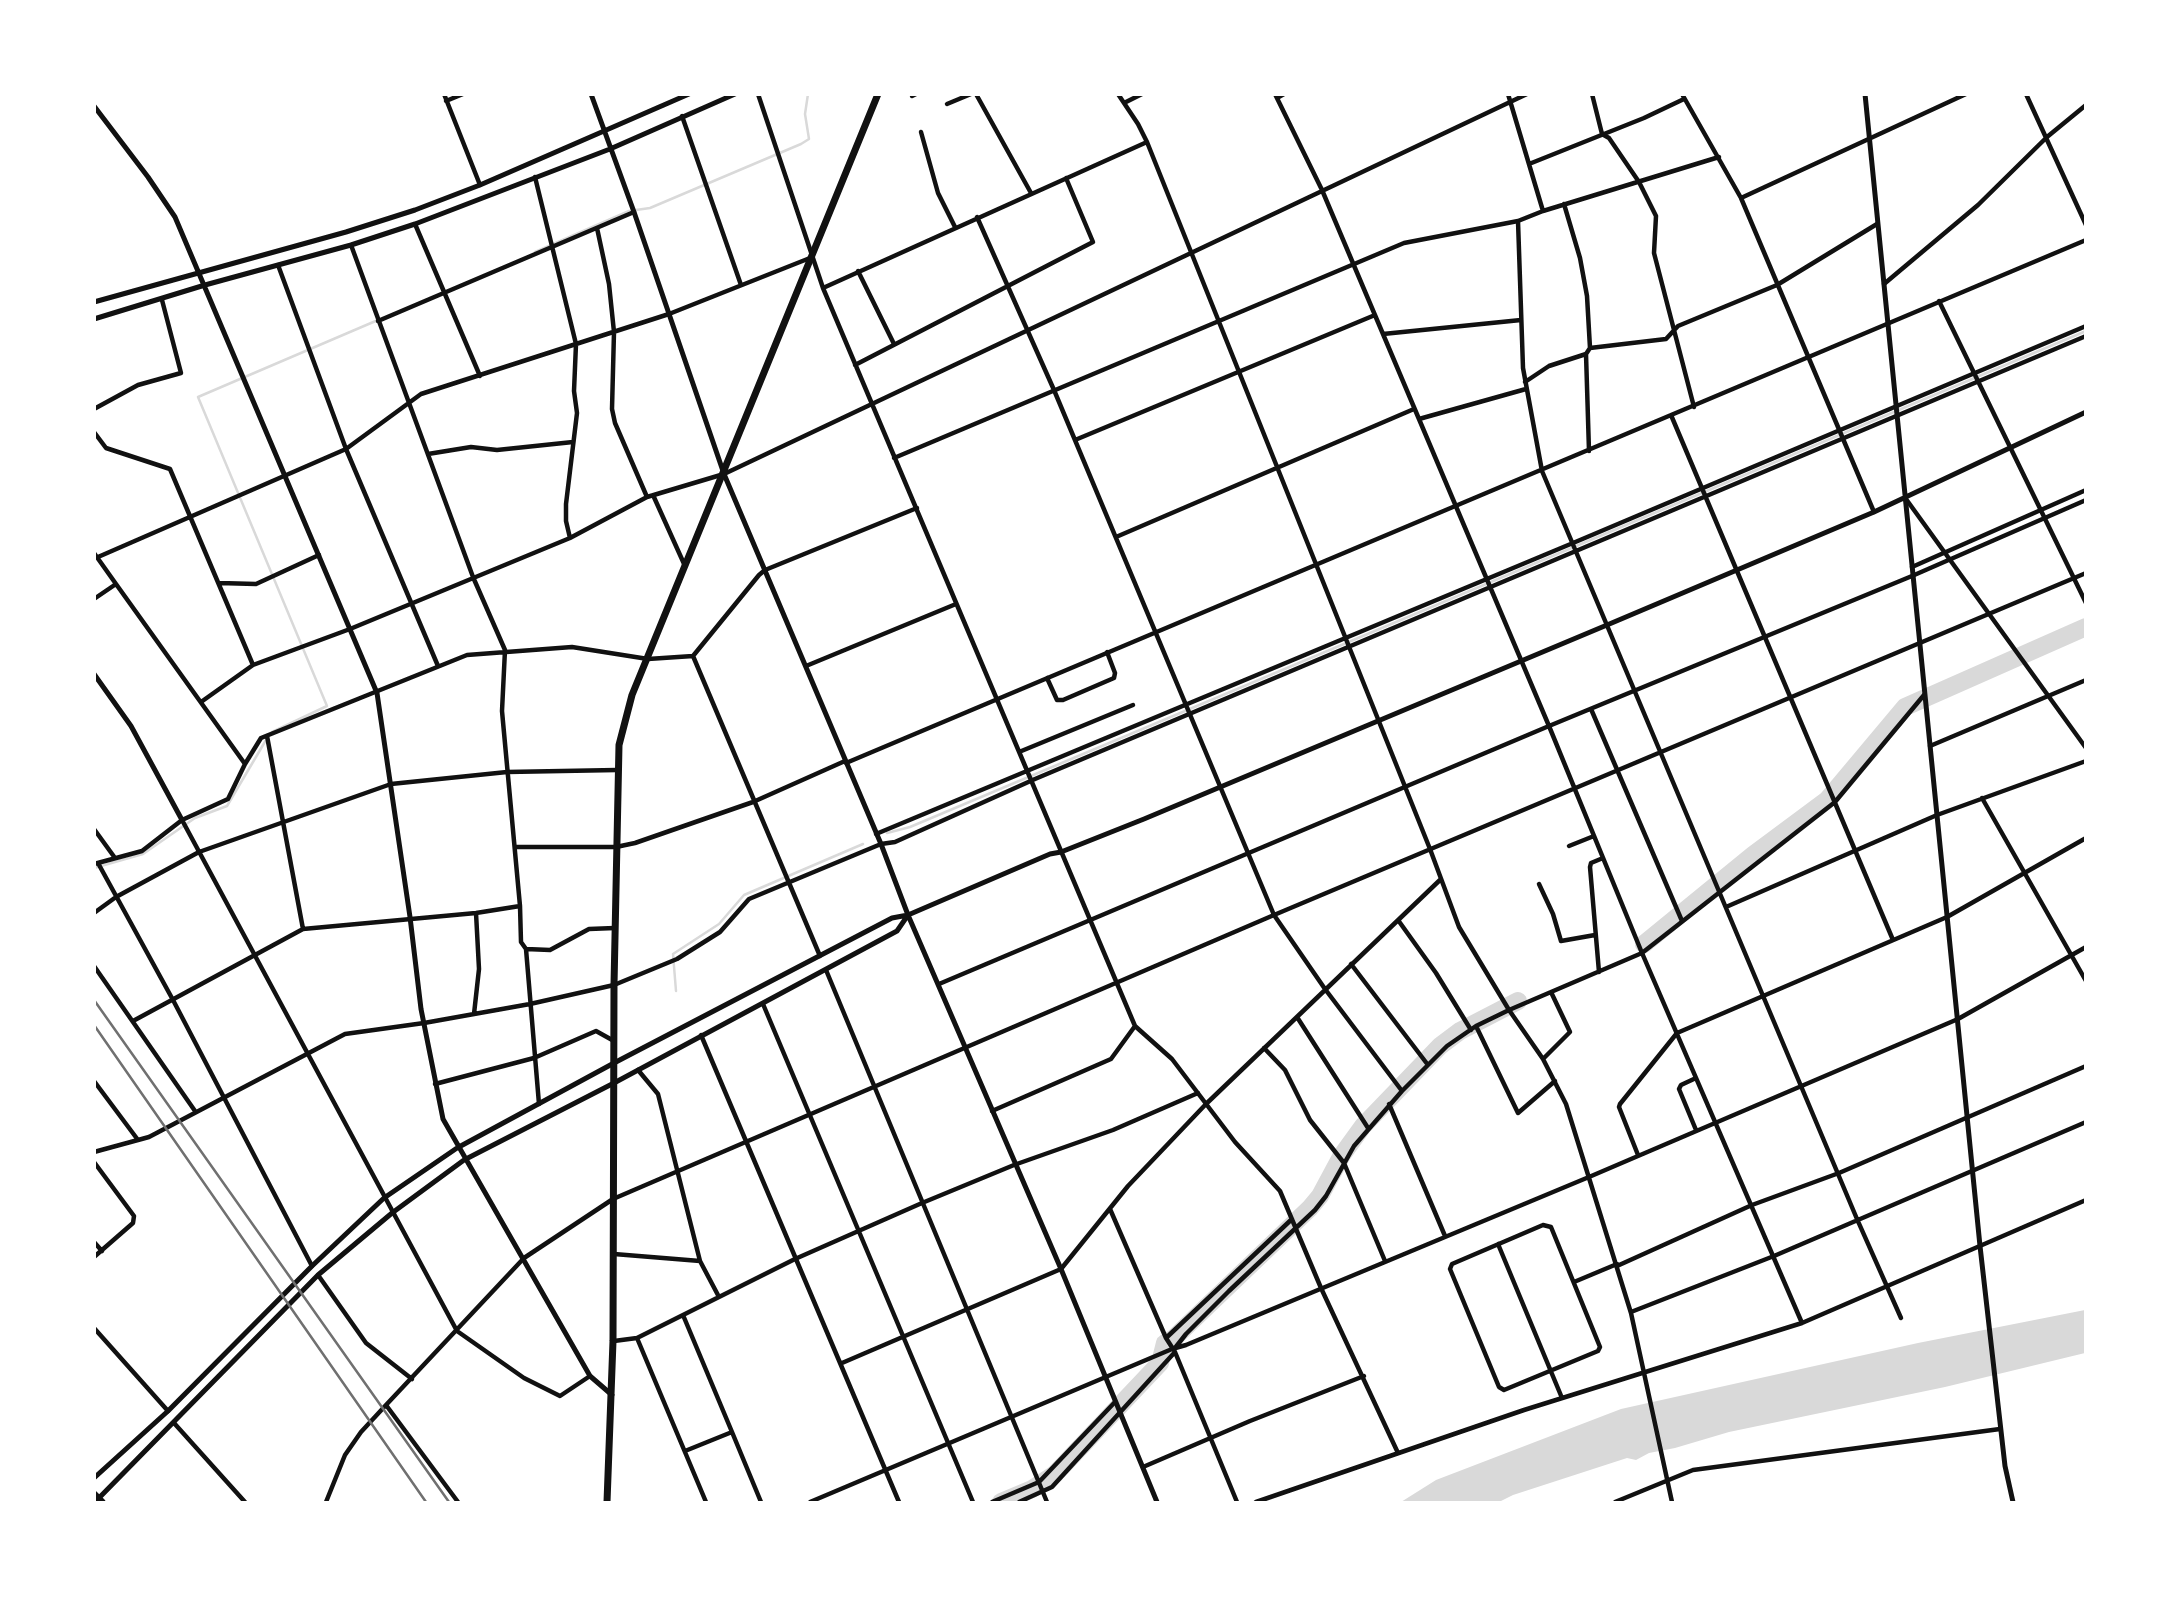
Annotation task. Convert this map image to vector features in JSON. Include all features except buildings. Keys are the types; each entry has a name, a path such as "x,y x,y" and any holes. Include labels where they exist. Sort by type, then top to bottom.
{"highway":[{"path":"607,1503 613,1341 614,985 619,745 632,695 878,94"}],"street":[{"path":"463,94 445,97 480,186"},
{"path":"591,94 724,474 991,1111 1061,1269 1157,1503"},
{"path":"94,302 346,232 415,210 480,186 675,97 689,94"},
{"path":"94,319 415,224 610,149 735,94"},
{"path":"758,94 823,288 1135,1026 1172,1059 1235,1142 1279,1188 1321,1287 1398,1453"},
{"path":"947,104 971,94"},
{"path":"976,94 1031,193"},
{"path":"1118,94 1147,142 1461,930 1508,1008 1543,1059 1566,1104 1631,1312 1672,1503"},
{"path":"1124,103 1142,94"},
{"path":"1284,94 1276,96 1322,191 1714,1123 1802,1323"},
{"path":"1508,94 1543,211"},
{"path":"201,702 253,665 350,629 570,538 650,496 724,474 1527,94"},
{"path":"1591,94 1602,134 1609,138 1639,181 1656,216 1654,253 1694,407"},
{"path":"1865,94 1980,1246 2000,1429 2013,1503"},
{"path":"1741,198 1966,94"},
{"path":"2026,94 2085,225"},
{"path":"1529,163 1602,134 1683,97 1741,198 1874,512"},
{"path":"1883,285 1978,205 2047,137 2085,105"},
{"path":"95,109 148,177 175,217 377,693 424,1023 443,1119 457,1148 524,1258 590,1376 612,1395"},
{"path":"681,116 741,285"},
{"path":"921,132 938,193 955,228"},
{"path":"823,288 1147,142"},
{"path":"894,458 1404,243 1518,221 1564,204 1718,157"},
{"path":"535,177 576,344 573,391 577,413 566,504 570,538"},
{"path":"855,365 1093,242 1066,178"},
{"path":"1564,204 1580,258 1587,296 1590,348 1586,354 1588,451"},
{"path":"378,321 634,212"},
{"path":"977,217 1054,390 1274,915 1325,989 1400,1088"},
{"path":"1518,221 1525,382 1542,471 1901,1318"},
{"path":"415,224 480,376"},
{"path":"1590,348 1666,339 1678,326 1777,285 1877,224"},
{"path":"597,228 609,284 614,332 614,423 685,567"},
{"path":"515,847 616,846 635,843 753,802 2085,240"},
{"path":"351,245 473,577 505,650 502,711 520,906 520,942 526,948 550,950 589,929 615,928"},
{"path":"245,764 96,555 346,449 421,394 669,314 812,257"},
{"path":"278,265 346,449 439,666"},
{"path":"858,271 894,344"},
{"path":"94,409 138,385 181,373 162,300"},
{"path":"1939,301 2085,603"},
{"path":"1075,440 1375,315"},
{"path":"1383,334 1521,320"},
{"path":"876,834 1029,776 1347,642 1486,579 1575,547 1975,378 2085,326"},
{"path":"94,1152 149,1137 345,1034 530,1004 614,985 677,959 720,932 749,899 787,880 881,844 895,842 1029,776 1347,642 1490,587 1575,547 1975,378 2085,336"},
{"path":"1525,382 1549,366 1586,354"},
{"path":"1419,419 1526,389"},
{"path":"1116,537 1414,409"},
{"path":"94,1478 168,1411 312,1266 384,1198 457,1148 614,1063 892,918 908,915 1050,854 1061,852 1874,512 2085,412"},
{"path":"1671,415 1893,940"},
{"path":"94,432 106,448 170,469 253,665"},
{"path":"428,454 471,447 497,450 574,442"},
{"path":"1912,567 2085,490"},
{"path":"1905,498 2085,748"},
{"path":"939,984 1405,786 1912,576 2085,500"},
{"path":"312,1266 173,1000 96,864 142,851 182,820 228,799 261,738 377,693 467,654 572,647 648,659 693,656 765,570 917,508"},
{"path":"219,583 256,583 320,555"},
{"path":"326,1503 345,1455 360,1432 524,1258 613,1199 1274,915 2085,573"},
{"path":"94,599 116,584"},
{"path":"806,666 957,604"},
{"path":"1046,678 1059,702 1088,690 1114,678 1115,673 1107,652"},
{"path":"693,656 820,956"},
{"path":"94,674 131,726 457,1331 524,1378 560,1396 590,1376"},
{"path":"1930,746 2085,680"},
{"path":"810,1503 1165,1352 1294,1223 1323,1199 1341,1160 1366,1125 1389,1104 1400,1088 1426,1062 1471,1027 1508,1008 1642,953 1835,802 1924,695"},
{"path":"1019,752 1133,705"},
{"path":"1591,709 1682,921"},
{"path":"267,736 303,929"},
{"path":"1726,906 1937,815 2085,761"},
{"path":"94,914 116,897 199,852 391,784 508,772 617,770"},
{"path":"1982,798 2085,981"},
{"path":"94,829 115,858"},
{"path":"1569,846 1594,836"},
{"path":"1638,1155 1619,1107 1677,1033 1947,917 2085,838"},
{"path":"1599,972 1590,867 1591,863 1603,858"},
{"path":"842,1363 1061,1269 1128,1186 1206,1104 1441,879"},
{"path":"1539,884 1553,914 1561,941 1595,935"},
{"path":"133,1021 303,929 476,913 520,906"},
{"path":"474,1014 479,969 476,913"},
{"path":"98,1500 318,1275 392,1213 464,1160 897,931 908,915"},
{"path":"1398,920 1471,1027 1518,1113 1555,1081"},
{"path":"1171,1345 1321,1287 1589,1177 1958,1019 2085,947"},
{"path":"526,948 539,1104"},
{"path":"1351,964 1426,1062"},
{"path":"94,966 195,1111"},
{"path":"826,970 1047,1503"},
{"path":"1543,1059 1570,1032 1551,992"},
{"path":"763,1004 973,1503"},
{"path":"1297,1017 1366,1125"},
{"path":"991,1111 1111,1059 1135,1026"},
{"path":"435,1084 534,1058 596,1031 614,1041"},
{"path":"701,1035 900,1503"},
{"path":"1265,1048 1285,1070 1310,1120 1341,1160 1385,1261"},
{"path":"1574,1282 2085,1066"},
{"path":"638,1069 658,1094 701,1261 719,1297"},
{"path":"1696,1078 1681,1085 1679,1089 1696,1130"},
{"path":"94,1081 138,1140"},
{"path":"613,1341 637,1338 795,1259 922,1203 1014,1165 1113,1130 1198,1093"},
{"path":"1389,1104 1445,1236"},
{"path":"1631,1312 1774,1256 2085,1122"},
{"path":"94,1162 134,1216 133,1223 94,1257"},
{"path":"1256,1503 1562,1398 1802,1323 2085,1200"},
{"path":"1110,1209 1237,1503"},
{"path":"1018,1503 1052,1487 1171,1345 1186,1334 1286,1236 1294,1223"},
{"path":"1543,1225 1550,1227 1600,1347 1598,1350 1507,1389 1499,1387 1450,1273 1452,1264 1498,1244 1543,1225"},
{"path":"94,1242 102,1251"},
{"path":"1498,1244 1562,1398"},
{"path":"613,1254 701,1261"},
{"path":"318,1275 366,1343 412,1379"},
{"path":"683,1315 761,1503"},
{"path":"94,1328 168,1411"},
{"path":"637,1338 706,1503"},
{"path":"1143,1467 1364,1376"},
{"path":"386,1405 458,1503"},
{"path":"992,1503 1039,1482 1117,1408"},
{"path":"174,1423 245,1503"},
{"path":"1615,1503 1667,1479 1699,1469 2000,1429"},
{"path":"685,1451 732,1432"}],"shaded area":[{"path":"2085,1310 2085,1353 1945,1387 1729,1432 1649,1453 1636,1460 1627,1458 1499,1502 1401,1502 1436,1480 1621,1409 1918,1343"}],"waterway":[{"path":"535,252 629,211 650,208 801,144 809,139 805,114 808,94"},
{"path":"272,732 327,706 198,397 378,320"},
{"path":"887,833 910,827 2086,331"},
{"path":"1644,944 1753,855 1827,800 1905,707 2086,627"},
{"path":"94,868 143,854 195,818 227,806 266,740"},
{"path":"676,991 673,954 719,924 744,895 863,844"},
{"path":"1001,1502 1032,1489 1055,1474 1160,1363 1165,1343 1174,1338 1310,1208 1363,1126 1440,1046 1460,1031 1518,1001"}],"railway":[{"path":"94,1000 449,1502"},
{"path":"94,1025 426,1502"}]}
